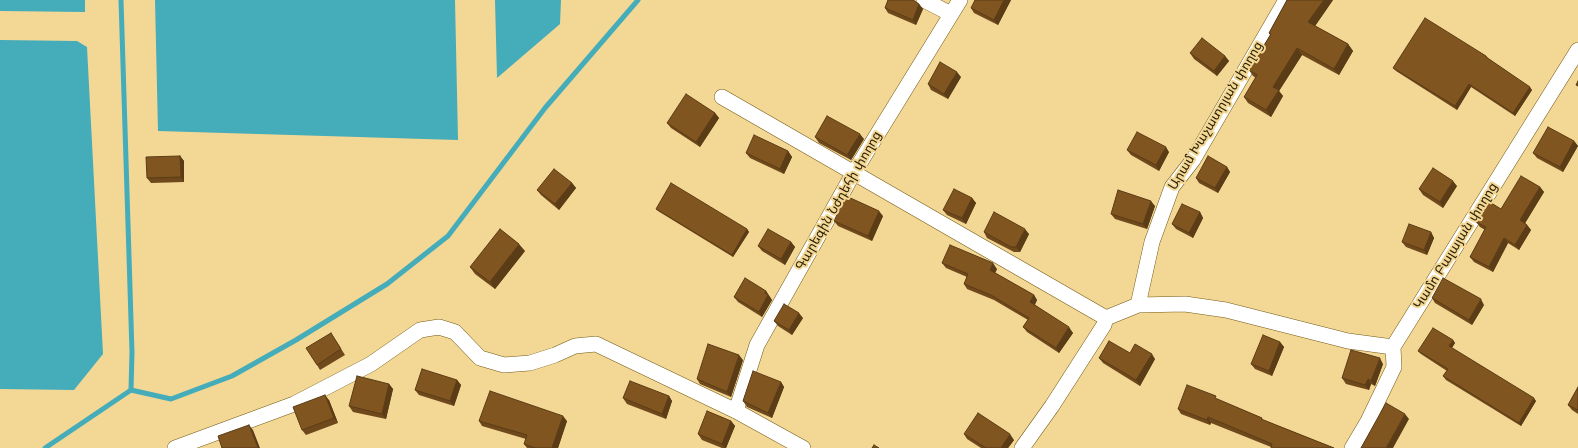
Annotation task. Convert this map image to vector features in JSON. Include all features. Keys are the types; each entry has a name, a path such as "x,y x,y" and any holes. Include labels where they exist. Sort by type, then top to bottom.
{"street":[{"path":"924,0 951,14"},
{"name":"Գարեգին Նժդեհի փողոց","path":"736,411 757,345 853,174 960,0"},
{"name":"Արամ Խաչատրյան փողոց","path":"1138,305 1152,242 1172,187 1193,160 1286,0"},
{"name":"Կամո Բալայան փողոց","path":"1393,347 1578,50"},
{"path":"722,97 853,174 1106,318"},
{"path":"1106,318 1138,305 1185,304 1226,310 1348,341 1393,347 1394,367 1368,421 1352,448"},
{"path":"1022,448 1052,406 1104,325 1106,318"},
{"path":"175,448 294,404 371,364 420,330 439,327 455,332 480,358 504,365 530,363 555,355 574,346 596,344 736,411 803,448"}],"water":[{"path":"0,0 85,0 85,12 0,11"},
{"path":"155,0 455,0 458,140 158,131"},
{"path":"495,0 561,0 560,24 497,78"},
{"path":"0,40 77,41 87,47 103,354 74,390 0,389"}],"building":[{"path":"888,0 913,0 919,4 913,20 885,8"},
{"path":"975,0 1004,0 994,20 971,8"},
{"path":"1287,0 1324,0 1308,22 1348,44 1334,69 1297,48 1273,87 1279,90 1266,110 1244,97 1257,75 1249,70 1271,34 1269,33"},
{"path":"1425,18 1486,56 1530,87 1513,113 1469,84 1455,106 1393,68"},
{"path":"1202,38 1225,56 1214,71 1190,53"},
{"path":"940,62 957,72 944,94 928,84"},
{"path":"686,94 715,113 696,142 667,123"},
{"path":"827,116 860,134 847,155 815,137"},
{"path":"1548,127 1574,141 1560,167 1533,153"},
{"path":"1137,132 1166,147 1156,165 1127,150"},
{"path":"754,135 788,151 780,169 746,153"},
{"path":"180,156 181,177 147,178 146,157"},
{"path":"1208,156 1227,167 1215,188 1196,178"},
{"path":"1433,168 1453,181 1440,202 1419,189"},
{"path":"554,169 572,183 555,204 537,190"},
{"path":"1521,176 1540,187 1520,220 1527,225 1515,245 1504,238 1489,267 1470,257 1486,227 1476,222 1488,201 1501,209"},
{"path":"671,183 747,229 732,255 656,209"},
{"path":"954,189 972,198 962,218 943,210"},
{"path":"1118,190 1151,201 1143,224 1111,214"},
{"path":"846,196 879,211 868,236 834,221"},
{"path":"1182,204 1200,212 1189,233 1172,224"},
{"path":"994,212 1025,229 1016,247 1011,247 984,232"},
{"path":"1409,224 1431,232 1424,250 1402,242"},
{"path":"500,229 519,244 490,282 470,267"},
{"path":"768,229 791,242 781,259 758,246"},
{"path":"950,245 993,263 990,270 1034,295 1030,302 1069,327 1056,348 1023,327 1029,318 991,295 964,284 968,274 942,263"},
{"path":"745,278 766,291 765,293 768,295 759,312 734,297"},
{"path":"1443,278 1481,299 1469,320 1432,298"},
{"path":"784,304 799,313 789,330 774,321"},
{"path":"1433,328 1453,340 1449,346 1534,398 1519,423 1443,376 1448,369 1418,351"},
{"path":"331,333 341,349 317,365 306,348"},
{"path":"1263,335 1280,342 1269,371 1251,364"},
{"path":"1109,341 1130,353 1135,344 1152,354 1136,380 1099,358"},
{"path":"708,344 739,355 727,392 697,379"},
{"path":"1351,350 1380,358 1371,381 1368,379 1365,385 1342,378"},
{"path":"422,369 457,380 450,401 415,390"},
{"path":"753,371 781,382 768,413 743,401"},
{"path":"357,376 389,384 382,414 349,406"},
{"path":"630,381 669,396 662,414 623,398"},
{"path":"1187,385 1216,396 1215,398 1262,418 1261,419 1334,448 1271,448 1272,444 1208,417 1207,420 1178,409"},
{"path":"1578,387 1578,410 1568,405"},
{"path":"490,391 563,416 552,448 535,448 524,444 527,435 479,421"},
{"path":"325,395 334,418 302,430 293,407"},
{"path":"1386,403 1405,414 1386,448 1361,448"},
{"path":"707,411 731,421 722,444 698,434"},
{"path":"978,413 1010,434 1001,448 986,448 964,434"},
{"path":"249,425 258,448 222,448 218,436"},
{"path":"874,445 879,448 872,448"}],"waterway":[{"path":"121,0 132,352 131,390"},
{"path":"45,448 131,390 171,399 232,376 296,340 387,284 448,236 545,108 638,0"}]}
